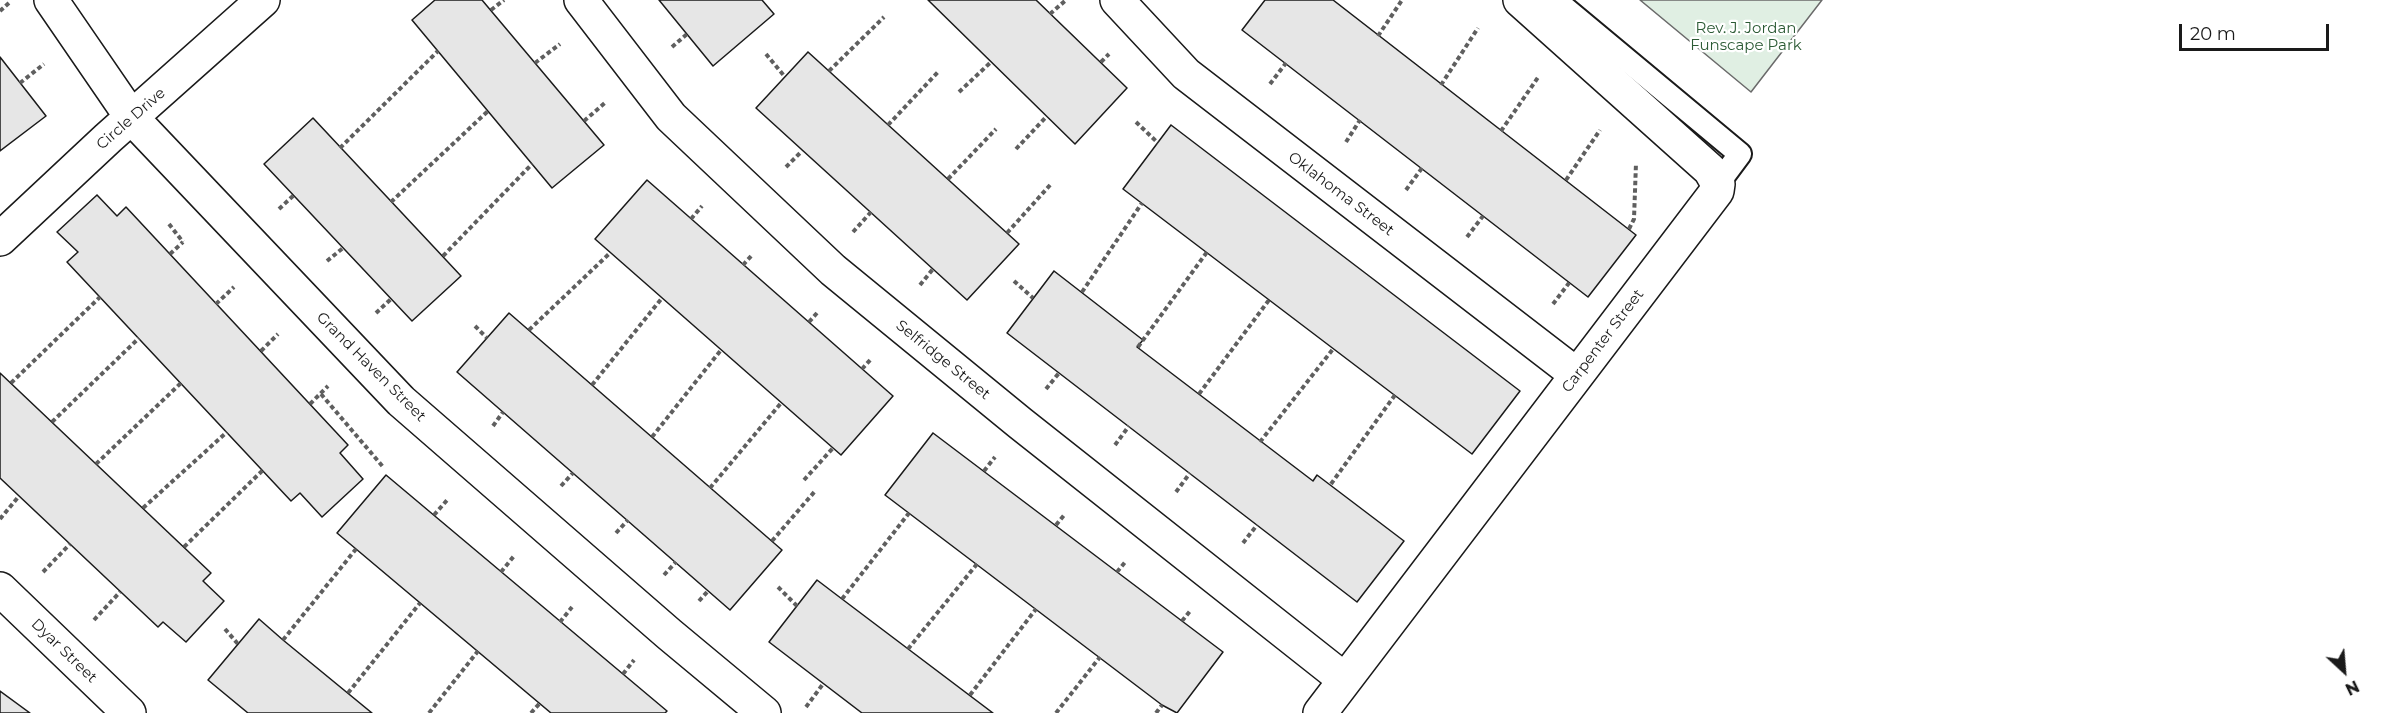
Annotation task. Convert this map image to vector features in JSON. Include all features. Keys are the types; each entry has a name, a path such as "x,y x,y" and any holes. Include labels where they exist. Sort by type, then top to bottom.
{"street":[{"name":"Grand Haven Street","path":"51,0 132,118 400,401 669,634 764,713"},
{"name":"Circle Drive","path":"0,239 263,0"},
{"name":"Selfridge Street","path":"581,0 671,117 833,270 1020,423 1345,680"},
{"name":"Oklahoma Street","path":"1117,0 1186,74 1577,375"},
{"name":"Carpenter Street","path":"1320,713 1717,191 1718,184 1710,170 1520,0"},
{"name":"Dyar Street","path":"0,590 129,713"}],"lane":[{"path":"1555,0 1740,154 1577,375"}],"path":[{"path":"491,10 504,0"},
{"path":"1050,14 1066,0"},
{"path":"1378,36 1402,0"},
{"path":"829,71 884,17"},
{"path":"1441,84 1478,28"},
{"path":"340,148 438,51"},
{"path":"766,54 785,76"},
{"path":"959,92 991,62"},
{"path":"888,125 938,72"},
{"path":"1501,130 1539,76"},
{"path":"391,202 488,111"},
{"path":"1016,149 1047,116"},
{"path":"1136,122 1158,143"},
{"path":"1566,180 1604,125"},
{"path":"948,179 996,129"},
{"path":"1629,230 1634,219 1636,162"},
{"path":"443,256 532,164"},
{"path":"1007,233 1051,184"},
{"path":"1082,292 1142,203"},
{"path":"1138,347 1207,252"},
{"path":"529,330 610,253"},
{"path":"1014,281 1033,298"},
{"path":"11,383 100,297"},
{"path":"592,385 662,298"},
{"path":"1199,394 1269,300"},
{"path":"475,326 487,338"},
{"path":"52,422 139,338"},
{"path":"1260,442 1333,349"},
{"path":"652,437 721,350"},
{"path":"96,464 181,383"},
{"path":"321,394 384,468"},
{"path":"1331,484 1395,395"},
{"path":"710,488 781,403"},
{"path":"143,508 227,432"},
{"path":"804,480 833,448"},
{"path":"184,547 262,470"},
{"path":"772,541 816,490"},
{"path":"0,519 19,496"},
{"path":"842,599 909,513"},
{"path":"284,640 356,549"},
{"path":"908,649 977,564"},
{"path":"778,587 797,606"},
{"path":"348,693 420,603"},
{"path":"970,695 1036,609"},
{"path":"225,629 238,644"},
{"path":"429,713 478,651"},
{"path":"1056,713 1100,657"},
{"path":"802,713 823,684"},
{"path":"531,713 540,703"},
{"path":"1156,713 1162,705"}],"green space":[{"name":"Rev. J. Jordan Funscape Park","path":"1640,0 1822,0 1751,92"}],"building":[{"path":"435,0 482,0 604,145 552,188 412,20"},
{"path":"659,0 762,0 774,14 713,66"},
{"path":"928,0 1036,0 1127,88 1075,144"},
{"path":"1265,0 1333,0 1636,235 1588,297 1242,30"},
{"path":"808,52 1019,244 967,300 756,108"},
{"path":"0,57 46,116 0,151"},
{"path":"313,118 461,276 412,321 264,164"},
{"path":"1171,125 1520,391 1472,454 1123,189"},
{"path":"647,180 893,396 841,455 595,239"},
{"path":"97,195 117,216 126,207 348,445 340,453 363,479 322,517 300,493 291,501 67,262 78,252 57,232"},
{"path":"1054,271 1143,340 1137,347 1313,481 1317,475 1404,541 1357,602 1007,333"},
{"path":"509,313 782,550 730,610 457,372"},
{"path":"0,373 211,573 203,581 224,601 186,642 163,622 158,627 0,478"},
{"path":"933,433 1223,652 1177,713 1162,705 885,495"},
{"path":"386,475 667,711 665,713 551,713 337,533"},
{"path":"817,580 993,713 862,713 769,642"},
{"path":"259,619 372,713 248,713 208,680"},
{"path":"0,691 30,713 0,713"}]}
